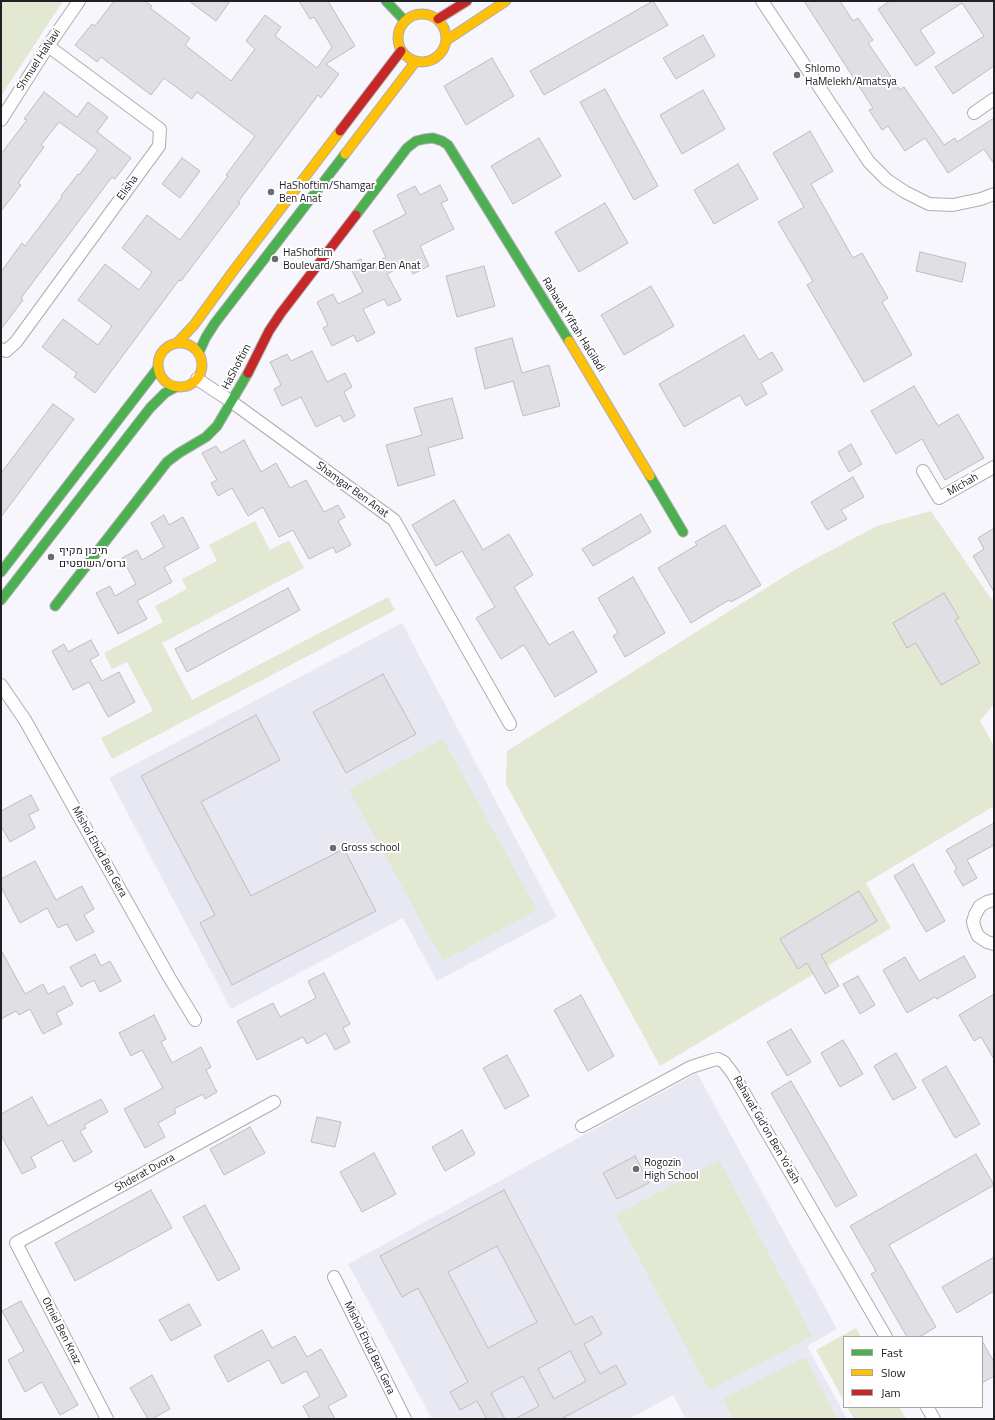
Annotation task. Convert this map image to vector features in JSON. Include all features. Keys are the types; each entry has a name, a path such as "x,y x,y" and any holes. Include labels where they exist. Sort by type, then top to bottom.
{"street":[{"name":"Shmuel HaNavi","path":"1,120 48,46 79,1"},
{"path":"386,1 405,21"},
{"path":"438,19 467,1"},
{"path":"447,40 506,1"},
{"path":"762,1 869,162 887,180 905,192 929,204 953,205 981,200 994,194"},
{"path":"424,13 432,15 438,19 445,28 447,40 445,48 440,55 432,60 424,62 410,59 401,51 398,38 401,26 410,16 424,13"},
{"name":"Elisha","path":"1,349 6,351 16,342 159,146 160,129 48,46"},
{"path":"176,387 164,380 158,368 158,361 164,349 177,343 194,325 234,270 401,51"},
{"path":"199,352 215,323 416,61"},
{"path":"974,113 994,98"},
{"name":"HaShoftim","path":"55,606 167,462 206,437 216,426 232,402 252,367 269,331 281,313 408,148 416,141 433,138"},
{"name":"Rahavat Yiftah HaGiladi","path":"433,138 448,145 603,396 683,532"},
{"path":"1,600 150,408 165,393 176,387 191,384 197,379 200,374 202,363 199,352 187,343 177,343"},
{"path":"1,572 158,368"},
{"name":"Shamgar Ben Anat","path":"197,379 232,402 394,520 510,724"},
{"name":"Michah","path":"923,470 939,498 994,467"},
{"name":"Mishol Ehud Ben Gera","path":"3,692 26,720 169,977 195,1020"},
{"path":"994,900 980,906 975,915 974,922 978,936 987,942 994,944"},
{"name":"Rahavat Gid'on Ben Yo'ash","path":"582,1126 690,1067 718,1059 724,1062 733,1074 885,1336"},
{"name":"Shderat Dvora","path":"16,1243 274,1102"},
{"name":"Otniel Ben Knaz","path":"16,1243 107,1419"},
{"name":"Mishol Ehud Ben Gera","path":"334,1277 405,1419"},
{"path":"928,1408 934,1419"}],"shaded area":[{"name":"Gross school","path":"402,623 557,917 437,981 403,918 231,1009 109,778"},
{"name":"Rogozin High School","path":"697,1073 837,1329 807,1346 847,1419 686,1419 673,1395 629,1419 432,1419 348,1264"}],"green space":[{"path":"1,1 63,1 1,96"},
{"path":"931,511 991,599 994,598 994,704 980,721 994,746 994,806 866,883 891,928 660,1066 506,784 507,751 798,568 877,526"},
{"path":"255,521 270,550 289,540 304,568 162,643 192,700 388,597 395,610 112,759 101,738 153,711 127,662 112,669 104,653 163,622 155,606 187,589 182,579 217,561 209,545"},
{"path":"443,739 537,910 443,961 349,790"},
{"path":"719,1160 812,1336 709,1390 616,1215"},
{"path":"856,1328 860,1336 843,1336 843,1399 816,1350"},
{"path":"805,1357 837,1419 733,1419 723,1399"},
{"path":"848,1408 900,1408 906,1419 854,1419"}],"building":[{"path":"114,1 145,1 152,6 150,8 190,38 185,45 231,81 255,49 246,41 265,15 281,27 275,36 317,68 332,47 314,17 310,19 299,1 328,1 355,46 326,64 339,74 321,98 318,95 238,202 240,203 181,281 179,280 95,393 74,377 77,373 42,347 63,319 98,345 112,326 78,300 105,264 139,290 152,272 122,248 147,215 180,240 228,176 226,175 255,136 197,92 192,99 164,78 151,95 101,57 97,62 75,45 92,24 95,26"},
{"path":"189,1 230,1 216,21"},
{"path":"653,1 668,25 544,95 530,71"},
{"path":"804,1 840,1 853,21 858,18 873,40 868,43 900,90 904,87 944,145 955,138 957,142 994,118 994,164 984,149 948,173 925,138 905,151 888,126 882,130 869,110 873,108"},
{"path":"890,1 994,1 994,66 953,94 935,67 984,36 962,3 920,30 935,53 916,66 878,9"},
{"path":"703,35 715,56 676,79 663,58"},
{"path":"492,58 514,96 466,125 444,86"},
{"path":"605,89 658,186 634,200 580,102"},
{"path":"703,90 725,129 682,154 660,115"},
{"path":"44,92 77,117 88,102 108,117 97,132 131,158 115,179 112,177 21,298 23,300 1,329 1,272 22,243 25,246 62,197 61,196 98,150 59,122 41,145 44,147 18,183 21,185 1,211 1,154 27,120 24,119"},
{"path":"810,131 833,171 811,184 853,258 862,253 888,298 882,302 912,355 864,382 807,285 813,281 778,222 804,207 773,153"},
{"path":"539,138 561,176 513,204 491,166"},
{"path":"182,158 200,171 180,198 162,184"},
{"path":"738,164 758,199 714,224 694,190"},
{"path":"440,185 448,200 441,203 454,229 420,246 429,266 413,274 408,263 387,274 401,300 388,306 384,299 363,309 375,333 357,342 354,335 332,346 323,328 328,325 317,302 333,294 338,304 363,292 349,265 361,259 365,268 386,257 373,231 406,214 397,195 415,186 420,195"},
{"path":"605,203 628,243 579,272 555,232"},
{"path":"920,252 966,263 962,282 916,271"},
{"path":"484,266 495,306 457,317 446,276"},
{"path":"651,286 674,326 624,355 601,315"},
{"path":"744,335 759,360 772,352 783,370 761,383 767,394 746,406 740,395 684,427 659,384"},
{"path":"512,338 522,373 549,365 560,406 523,416 513,381 485,389 475,348"},
{"path":"312,351 327,382 345,373 352,387 344,392 355,416 344,422 340,415 316,427 301,397 282,406 274,389 281,385 270,362 287,354 291,361"},
{"path":"914,386 938,426 958,414 984,458 945,480 922,439 896,454 871,411"},
{"path":"452,398 463,438 428,448 435,475 398,486 386,445 422,435 414,408"},
{"path":"53,404 74,419 1,517 1,473"},
{"path":"244,440 261,472 276,463 290,488 306,480 324,512 338,505 345,517 338,521 351,545 336,553 333,547 309,559 293,530 279,537 263,507 248,516 232,488 218,496 211,483 217,480 202,453 216,446 221,453"},
{"path":"851,444 862,464 849,472 838,452"},
{"path":"853,477 864,497 841,510 847,519 827,530 811,502"},
{"path":"454,500 483,550 509,534 533,575 514,587 549,645 573,631 597,672 555,697 524,645 501,659 476,618 495,607 462,551 436,566 412,525"},
{"path":"641,514 651,532 593,566 582,549"},
{"path":"164,515 169,525 183,517 199,548 164,567 172,582 137,601 147,619 118,634 96,593 110,586 115,596 136,584 122,558 137,550 142,560 164,547 151,523"},
{"path":"725,525 761,585 731,602 729,600 691,623 658,568 697,545 695,542"},
{"path":"994,528 994,592 973,556 984,549 978,538"},
{"path":"633,577 665,633 625,657 613,636 618,633 598,598"},
{"path":"288,588 300,610 187,672 175,649"},
{"path":"944,593 959,618 955,620 980,663 941,685 916,643 907,648 893,623"},
{"path":"91,640 99,655 90,660 102,681 119,672 135,702 108,717 89,682 73,690 52,651 64,644 68,652"},
{"path":"383,674 416,734 346,773 313,712"},
{"path":"256,715 280,760 201,802 251,896 344,849 376,911 232,985 200,923 215,915 141,776"},
{"path":"31,795 39,810 29,815 35,828 10,842 1,826 1,811"},
{"path":"994,823 994,845 967,860 977,878 963,886 954,871 957,869 946,850"},
{"path":"35,861 56,900 82,886 94,909 84,915 94,932 76,941 67,924 58,928 47,908 20,923 1,887 1,879"},
{"path":"913,864 945,921 926,932 894,876"},
{"path":"859,891 877,921 821,955 839,986 825,994 807,963 798,969 780,939"},
{"path":"1,950 25,994 43,984 48,994 64,986 73,1004 56,1013 62,1024 43,1034 30,1009 19,1015 16,1011 1,1019"},
{"path":"95,954 101,966 110,961 121,981 100,992 94,980 81,987 70,967"},
{"path":"964,956 976,977 937,999 935,997 907,1013 883,970 905,957 919,981"},
{"path":"324,973 350,1024 343,1028 350,1042 335,1050 326,1033 307,1044 303,1037 257,1060 237,1021 273,1003 280,1017 316,998 308,981"},
{"path":"858,976 875,1005 860,1014 843,984"},
{"path":"994,994 994,1059 981,1037 974,1041 959,1015"},
{"path":"581,995 614,1056 588,1071 554,1010"},
{"path":"154,1015 166,1039 161,1042 172,1063 201,1047 211,1067 206,1070 217,1092 205,1099 203,1094 174,1109 176,1113 158,1123 165,1137 145,1148 124,1109 163,1088 142,1050 131,1056 119,1033"},
{"path":"791,1029 811,1062 787,1076 767,1042"},
{"path":"843,1040 863,1074 840,1087 821,1053"},
{"path":"896,1053 916,1088 893,1100 874,1066"},
{"path":"507,1055 529,1096 505,1109 483,1068"},
{"path":"946,1066 980,1124 955,1138 922,1080"},
{"path":"791,1081 857,1195 836,1207 771,1093"},
{"path":"32,1097 48,1126 101,1099 108,1112 84,1125 86,1128 80,1131 92,1152 74,1162 62,1140 31,1157 36,1167 22,1174 1,1135 1,1114"},
{"path":"317,1117 341,1122 335,1147 311,1142"},
{"path":"250,1127 265,1153 224,1175 210,1149"},
{"path":"462,1130 475,1154 445,1171 432,1147"},
{"path":"374,1153 396,1194 362,1212 340,1172"},
{"path":"976,1154 994,1185 889,1245 936,1327 921,1336 906,1336 871,1274 876,1271 850,1226"},
{"path":"635,1156 649,1183 617,1199 603,1173"},
{"path":"151,1190 172,1228 75,1281 55,1243"},
{"path":"504,1190 575,1325 592,1316 602,1334 584,1344 600,1374 616,1365 626,1384 561,1419 515,1419 539,1406 523,1376 491,1393 505,1419 487,1419 477,1401 460,1410 450,1392 468,1382 418,1288 402,1297 380,1256","holes":["497,1246 537,1322 488,1348 448,1272","570,1351 586,1381 554,1399 538,1369"]},
{"path":"205,1205 240,1269 218,1281 183,1217"},
{"path":"994,1257 994,1291 957,1313 942,1287"},
{"path":"21,1301 78,1405 60,1415 42,1382 25,1392 8,1360 24,1351 2,1311"},
{"path":"189,1304 201,1325 171,1341 159,1320"},
{"path":"262,1330 272,1348 295,1336 307,1357 321,1349 347,1396 328,1406 335,1419 310,1419 303,1406 320,1396 306,1371 282,1384 269,1360 228,1382 214,1356"},
{"path":"983,1343 994,1362 994,1376 983,1382"},
{"path":"152,1375 170,1409 152,1419 148,1419 130,1388"}],"traffic: fast":[{"path":"386,1 405,21"},
{"path":"356,215 407,148 416,141 424,139 433,138 442,141 448,145 569,341"},
{"path":"199,352 215,323 345,154"},
{"path":"1,572 158,368"},
{"path":"55,606 167,462 206,437 217,426 248,373"},
{"path":"1,600 150,408 165,393 176,387"},
{"path":"650,476 683,532"}],"traffic: slow":[{"path":"447,40 506,1"},
{"path":"417,14 427,14 436,18 442,24 445,29 446,38 445,47 436,58 427,62 417,62 408,58 402,52 398,43 398,33 402,24 408,18 417,14"},
{"path":"345,154 416,61"},
{"path":"177,343 194,325 340,131"},
{"path":"569,341 650,476"},
{"path":"176,343 184,343 196,349 202,361 202,365 202,369 196,381 184,387 176,387 164,381 158,369 158,361 164,349 176,343"}],"traffic: jam":[{"path":"438,19 467,1"},
{"path":"340,131 401,51"},
{"path":"248,373 269,331 281,313 356,215"}],"place":[{"name":"Shlomo HaMelekh/Amatsya","path":"797,75"},
{"name":"HaShoftim/Shamgar Ben Anat","path":"271,192"},
{"name":"HaShoftim Boulevard/Shamgar Ben Anat","path":"275,259"},
{"name":"תיכון מקיף גרוס/השופטים","path":"51,557"},
{"name":"Gross school","path":"333,848"},
{"name":"Rogozin High School","path":"636,1169"}]}
